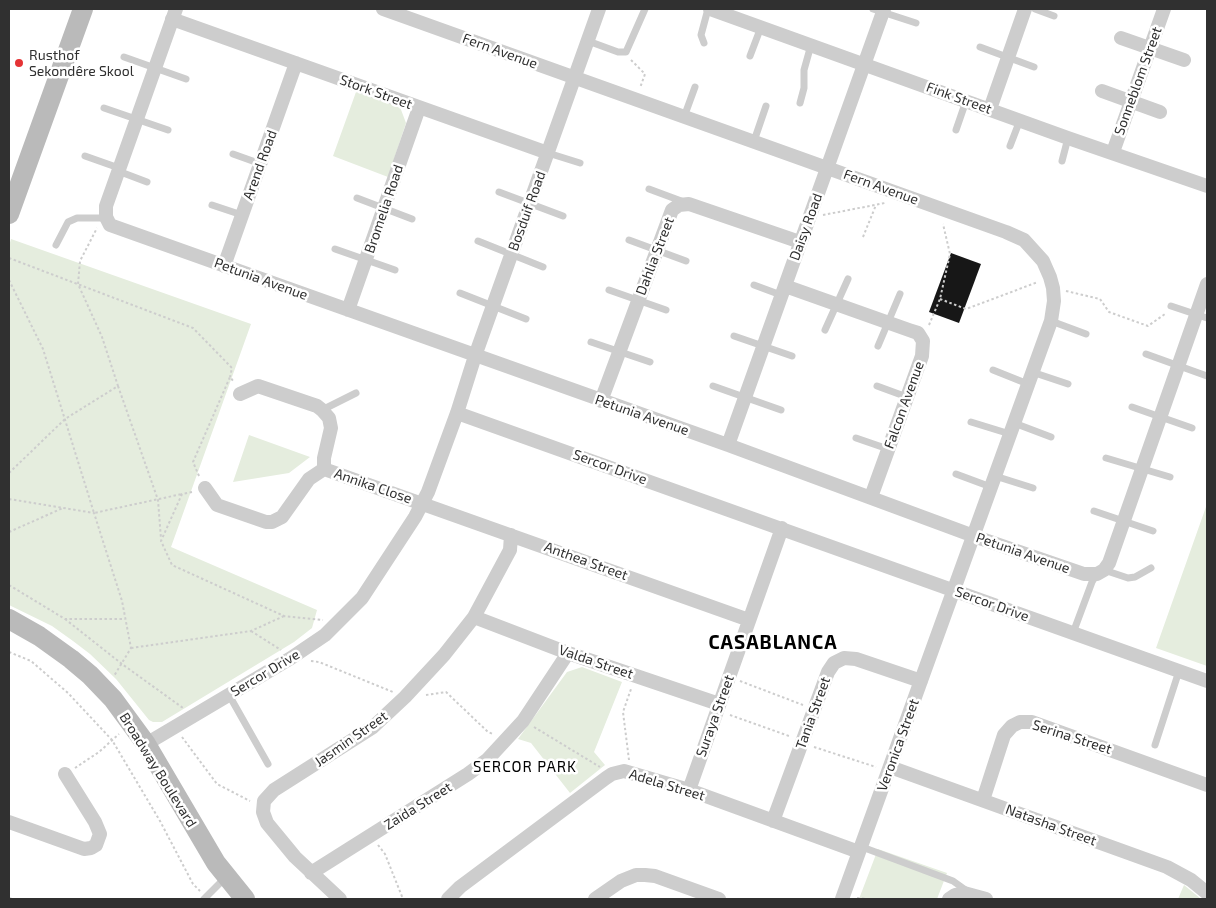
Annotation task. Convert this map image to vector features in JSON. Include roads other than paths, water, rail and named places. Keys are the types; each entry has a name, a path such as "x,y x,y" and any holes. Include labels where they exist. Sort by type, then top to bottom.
{"street":[{"path":"9,214 83,9"},
{"name":"Fern Avenue","path":"383,9 1006,232 1024,240 1038,254 1052,283 1054,301 1051,321 953,590"},
{"name":"Bosduif Road","path":"457,413 475,356 599,9"},
{"name":"Fink Street","path":"709,9 741,14 761,27 1207,186"},
{"path":"990,109 1025,9"},
{"name":"Sonneblom Street","path":"1112,152 1164,9"},
{"name":"Daisy Road","path":"728,445 864,64 880,10"},
{"path":"104,218 106,206 174,14"},
{"name":"Stork Street","path":"174,14 296,63 548,153"},
{"path":"1121,38 1184,60"},
{"name":"Arend Road","path":"224,266 296,63"},
{"path":"1102,91 1160,112"},
{"name":"Bromelia Road","path":"348,310 419,108"},
{"name":"Dahlia Street","path":"601,400 672,210 680,205 688,204 800,242"},
{"name":"Petunia Avenue","path":"104,218 110,225 117,228 728,445 973,536 1084,574 1100,572"},
{"path":"1100,572 1109,563 1179,366 1202,317 1207,284"},
{"name":"Falcon Avenue","path":"783,291 837,304 918,333 923,341 922,356 871,497"},
{"path":"240,394 258,386 322,410"},
{"name":"Annika Close","path":"322,410 329,418 331,428 324,458 324,469"},
{"name":"Sercor Drive","path":"146,744 309,647 340,621 372,585 422,504 457,413 1207,681"},
{"name":"Annika Close","path":"205,488 217,505 266,522 272,522 282,516 309,479 324,469"},
{"name":"Annika Close","path":"324,469 422,504"},
{"name":"Anthea Street","path":"422,504 749,620"},
{"name":"Suraya Street","path":"689,790 782,528"},
{"name":"Jasmin Street","path":"311,873 267,823 263,812 264,801 274,790 373,727 405,697 474,617 510,550 511,535"},
{"name":"Veronica Street","path":"842,899 953,590"},
{"name":"Valda Street","path":"474,617 568,653 720,704"},
{"name":"Broadway Boulevard","path":"9,619 39,636 86,672 132,723 203,842 226,877 245,899"},
{"name":"Zaida Street","path":"311,873 478,767 523,721 568,653"},
{"name":"Tania Street","path":"773,821 830,668 838,660 844,658 856,659 921,681"},
{"name":"Serina Street","path":"983,800 1004,735 1012,726 1020,722 1032,722 1207,785"},
{"name":"Natasha Street","path":"890,767 1167,867 1192,880 1207,893"},
{"name":"Adela Street","path":"448,899 460,887 612,774 624,771 689,790 860,850"},
{"path":"9,822 84,850 96,844 100,834 95,822 65,774"},
{"path":"311,873 340,899"},
{"path":"595,899 621,881 645,875 655,876 719,899"},
{"path":"949,899 960,894 969,893 986,899"}],"lane":[{"path":"588,41 624,53 645,9"},
{"path":"704,43 701,35 709,9"},
{"path":"1035,9 1054,16"},
{"path":"880,10 916,23"},
{"path":"750,56 761,27"},
{"path":"800,103 804,88 804,70 812,45"},
{"path":"980,48 1034,67"},
{"path":"124,57 186,79"},
{"path":"684,117 696,86"},
{"path":"956,130 966,100"},
{"path":"754,142 766,106"},
{"path":"104,108 168,130"},
{"path":"1010,146 1020,120"},
{"path":"1062,161 1068,138"},
{"name":"Stork Street","path":"548,153 580,163"},
{"path":"233,154 260,164"},
{"path":"85,156 147,182"},
{"path":"649,190 688,204"},
{"path":"499,192 563,216"},
{"path":"357,198 412,219"},
{"path":"212,204 242,215"},
{"path":"56,245 68,222 77,218 104,218"},
{"path":"630,240 686,261"},
{"path":"478,241 543,266"},
{"path":"335,248 395,270"},
{"path":"825,330 848,280"},
{"path":"754,285 783,291"},
{"path":"609,290 666,310"},
{"path":"460,293 526,319"},
{"path":"878,346 900,294"},
{"path":"1171,306 1202,317"},
{"path":"1051,321 1086,334"},
{"path":"734,336 792,356"},
{"path":"591,342 650,362"},
{"path":"1146,354 1207,376"},
{"path":"993,370 1068,384"},
{"path":"713,386 781,410"},
{"path":"877,386 907,397"},
{"path":"322,410 356,393"},
{"path":"1132,407 1192,428"},
{"path":"971,422 1051,437"},
{"path":"856,438 888,449"},
{"path":"1106,458 1170,477"},
{"path":"956,474 1033,488"},
{"path":"1094,511 1153,531"},
{"path":"1073,633 1092,582 1100,572 1128,578 1135,577 1151,568"},
{"path":"1154,745 1179,671"},
{"path":"229,695 268,764"},
{"path":"860,850 953,881 969,893"},
{"path":"204,897 226,877"}],"place":[{"name":"Rusthof Sekondêre Skool","path":"19,63"}],"district":[{"name":"CASABLANCA","path":"773,643"},
{"name":"SERCOR PARK","path":"525,767"}]}
